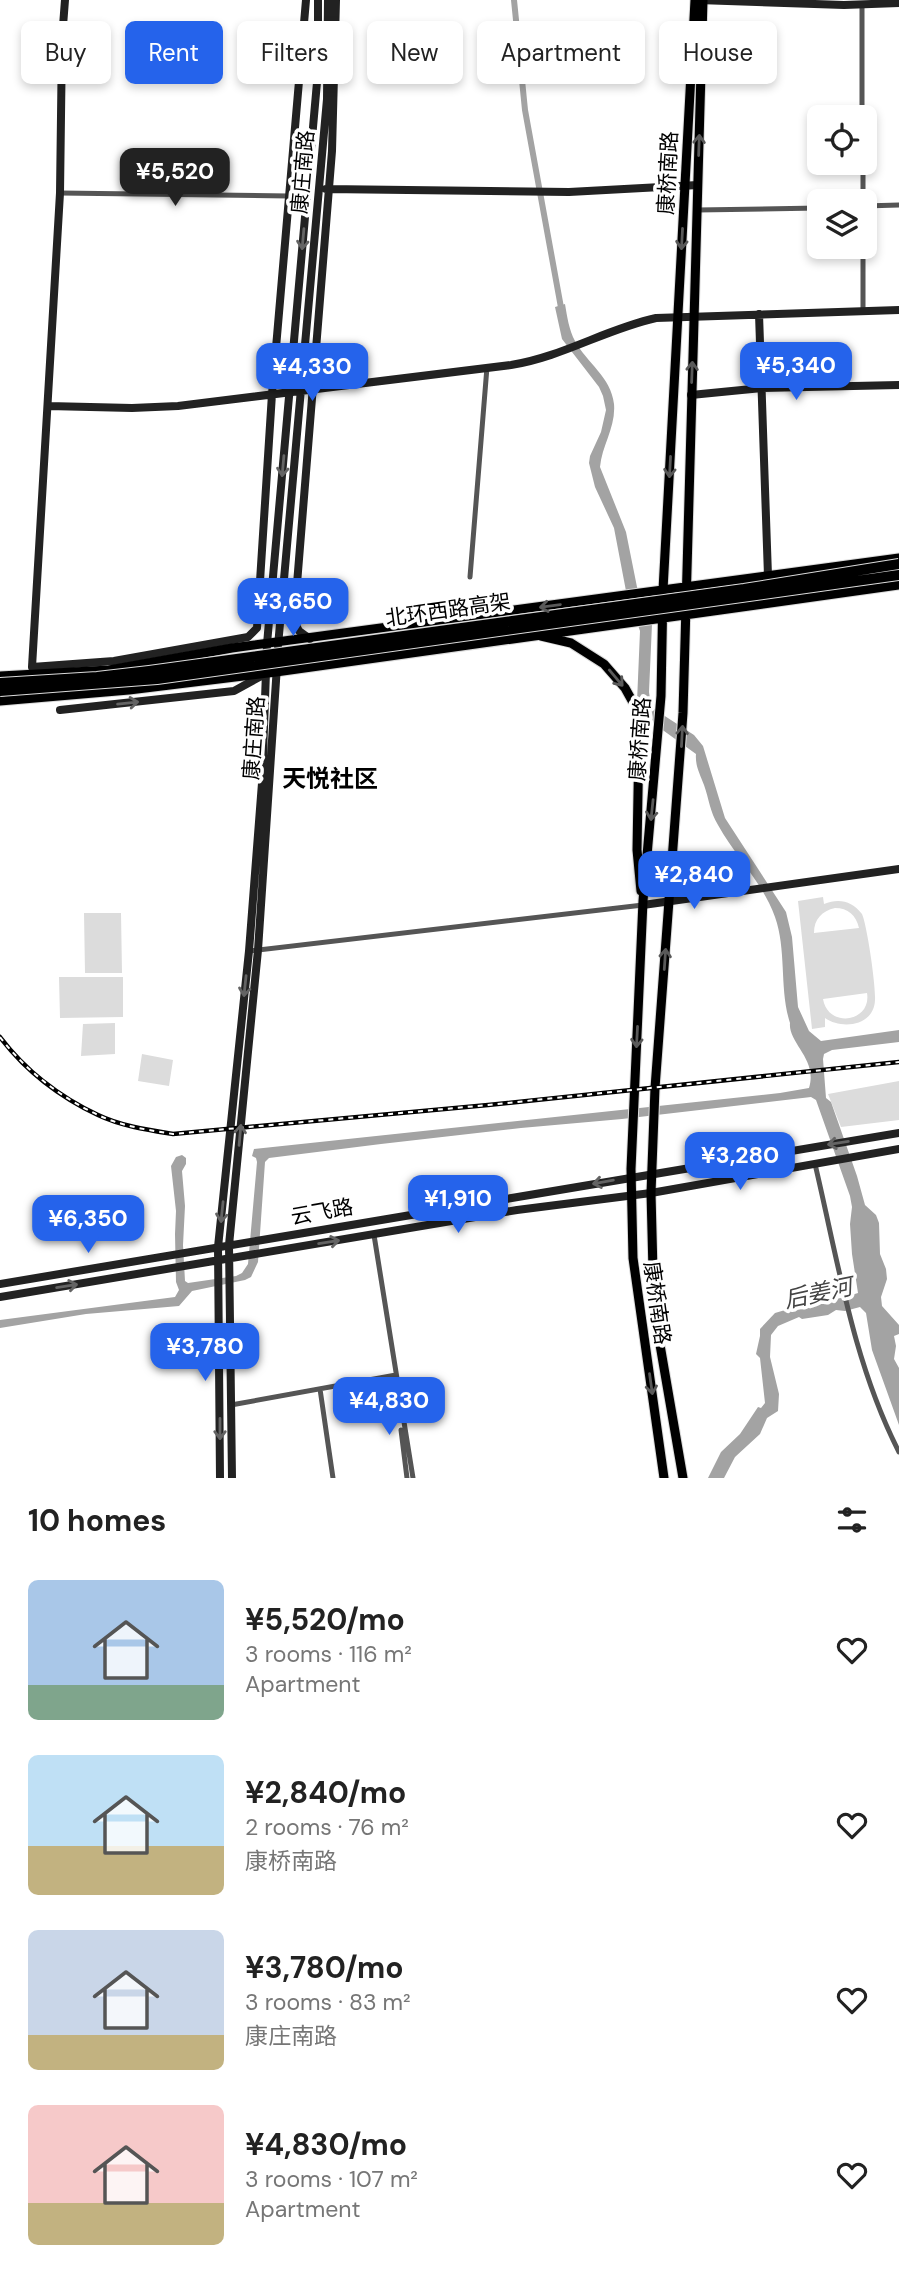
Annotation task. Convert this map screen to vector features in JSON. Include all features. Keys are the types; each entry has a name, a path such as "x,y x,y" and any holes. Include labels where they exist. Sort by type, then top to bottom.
{"highway":[{"name":"北环西路高架","path":"0,682 97,677 149,671 730,591 899,564"},
{"name":"北环西路高架","path":"0,691 171,677 899,575"}],"main road":[{"name":"康桥南路","path":"664,1478 633,1258 631,1177 643,903 661,696 658,591 678,317 695,0"},
{"name":"康桥南路","path":"683,1478 654,1310 651,1193 655,1100 681,759 703,0"},
{"path":"0,676 108,670 267,644 899,558"},
{"path":"0,701 129,691 271,673 899,584"},
{"path":"536,635 571,643 604,664 625,688 635,706 639,737 638,881 643,903"}],"street":[{"path":"65,0 60,193 32,667 127,659 248,637 257,628"},
{"path":"267,644 257,628 272,394 306,0"},
{"name":"康庄南路","path":"271,673 267,644 318,71 318,0"},
{"name":"康庄南路","path":"232,1478 229,1245 253,950 271,673 278,643 324,189 328,0"},
{"path":"310,639 299,631 294,621 313,389 336,0"},
{"path":"695,0 899,3"},
{"path":"862,4 862,105"},
{"path":"324,189 545,192 698,185"},
{"path":"60,193 289,196"},
{"path":"877,206 899,205"},
{"path":"697,210 807,208"},
{"path":"863,259 863,311"},
{"path":"48,406 178,406 487,367 540,359 636,323 678,317 899,310"},
{"path":"759,314 768,576"},
{"path":"470,577 487,367"},
{"path":"691,395 762,388 899,385"},
{"path":"60,710 234,691 271,673"},
{"path":"253,950 670,900 899,869"},
{"name":"康庄南路","path":"220,1478 218,1247 253,950"},
{"name":"云飞路","path":"0,1284 899,1133"},
{"name":"云飞路","path":"0,1297 517,1210 651,1193 899,1149"},
{"path":"819,1163 853,1326 870,1387 899,1452"},
{"path":"374,1234 396,1375 407,1478"},
{"path":"231,1405 396,1375"},
{"path":"320,1389 333,1478"},
{"path":"398,1392 413,1478"}],"shaded area":[{"path":"565,304 575,341 604,378 612,394 613,420 600,467 626,532 637,587 652,624 649,692 651,707 694,735 703,746 725,818 786,912 792,937 798,1007 809,1031 821,1041 899,1030 899,1042 832,1050 824,1054 823,1059 826,1098 831,1102 865,1205 876,1215 879,1223 880,1254 887,1279 881,1297 882,1306 899,1325 899,1334 894,1336 894,1359 899,1368 899,1425 872,1350 866,1313 860,1307 845,1311 836,1310 828,1315 802,1319 799,1317 778,1326 771,1335 770,1357 779,1394 778,1411 767,1418 760,1434 735,1457 724,1478 708,1478 721,1452 740,1434 758,1407 761,1408 765,1403 760,1358 756,1354 760,1329 775,1313 792,1308 800,1302 842,1298 858,1293 852,1254 850,1196 816,1100 811,1097 269,1158 265,1162 258,1262 251,1277 192,1291 179,1306 86,1314 0,1328 0,1320 175,1297 179,1290 176,1282 176,1211 171,1166 176,1157 182,1155 186,1158 182,1171 185,1206 183,1245 185,1281 188,1283 236,1276 242,1273 248,1264 257,1162 252,1156 254,1149 809,1088 810,1068 791,1030 779,930 770,905 715,820 697,766 696,754 646,718 637,702 640,631 626,591 614,528 595,487 589,463 606,410 599,387 562,339 555,307"},
{"path":"823,897 824,904 845,902 862,914 869,942 875,993 873,1009 863,1020 840,1024 825,1018 825,1027 812,1029 798,901","holes":["835,908 851,913 859,928 814,933 820,916","867,993 867,1003 863,1010 857,1016 849,1018 833,1015 823,999"]},
{"path":"84,913 121,913 122,973 85,973"},
{"path":"59,977 123,977 123,1017 60,1018"},
{"path":"115,1023 115,1054 81,1056 83,1024"},
{"path":"142,1054 173,1060 169,1086 138,1081"},
{"path":"899,1081 899,1120 841,1127 828,1094"}],"waterway":[{"path":"514,0 525,110 562,313"}],"railway":[{"path":"0,1037 32,1071 84,1108 125,1125 173,1134 488,1105 899,1062"}],"district":[{"name":"天悦社区","path":"330,778"}],"water label":[{"name":"后姜河","path":"818,1293"}]}
